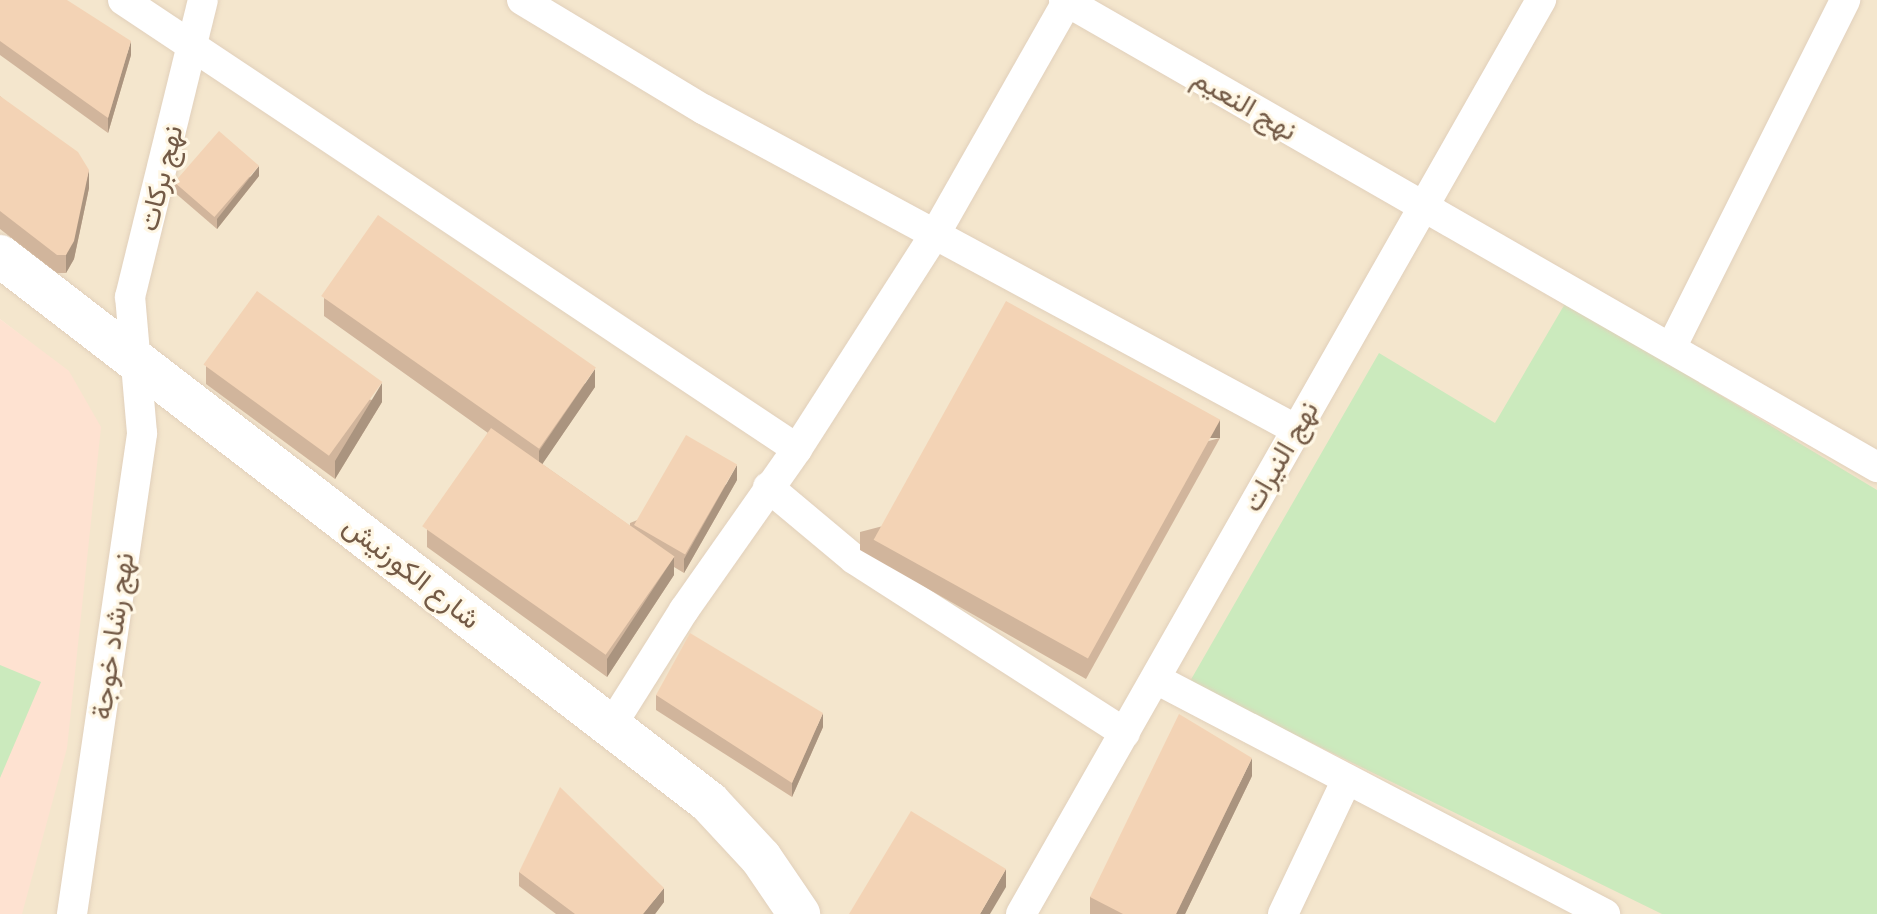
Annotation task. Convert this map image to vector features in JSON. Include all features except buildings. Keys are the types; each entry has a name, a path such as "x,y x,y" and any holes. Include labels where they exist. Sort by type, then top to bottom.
{"main road":[{"name":"شارع الكورنيش","path":"0,256 709,802 761,858 799,914"}],"street":[{"path":"123,0 797,449"},
{"name":"نهج بركات","path":"136,358 130,297 203,0"},
{"path":"522,0 703,109 1295,429"},
{"name":"نهج النيرات","path":"1021,914 1295,429 1426,208 1541,0"},
{"path":"1672,346 1845,0"},
{"path":"611,726 768,487 797,449 934,236 1065,1"},
{"name":"نهج النعيم","path":"1065,1 1672,346 1877,467"},
{"name":"نهج رشاد خوجة","path":"72,914 142,433 136,358"},
{"path":"768,487 854,559 1125,733"},
{"path":"1156,679 1604,914"},
{"path":"1283,914 1347,779"}],"shaded area":[{"path":"0,0 1877,0 1877,914 0,914 68,372 0,319"},
{"path":"0,319 69,371 101,427 67,748 22,914 0,914"}],"green space":[{"path":"1566,302 1877,490 1877,914 1662,914 1189,683 1379,353 1495,423"},
{"path":"0,665 41,682 0,778"}]}
